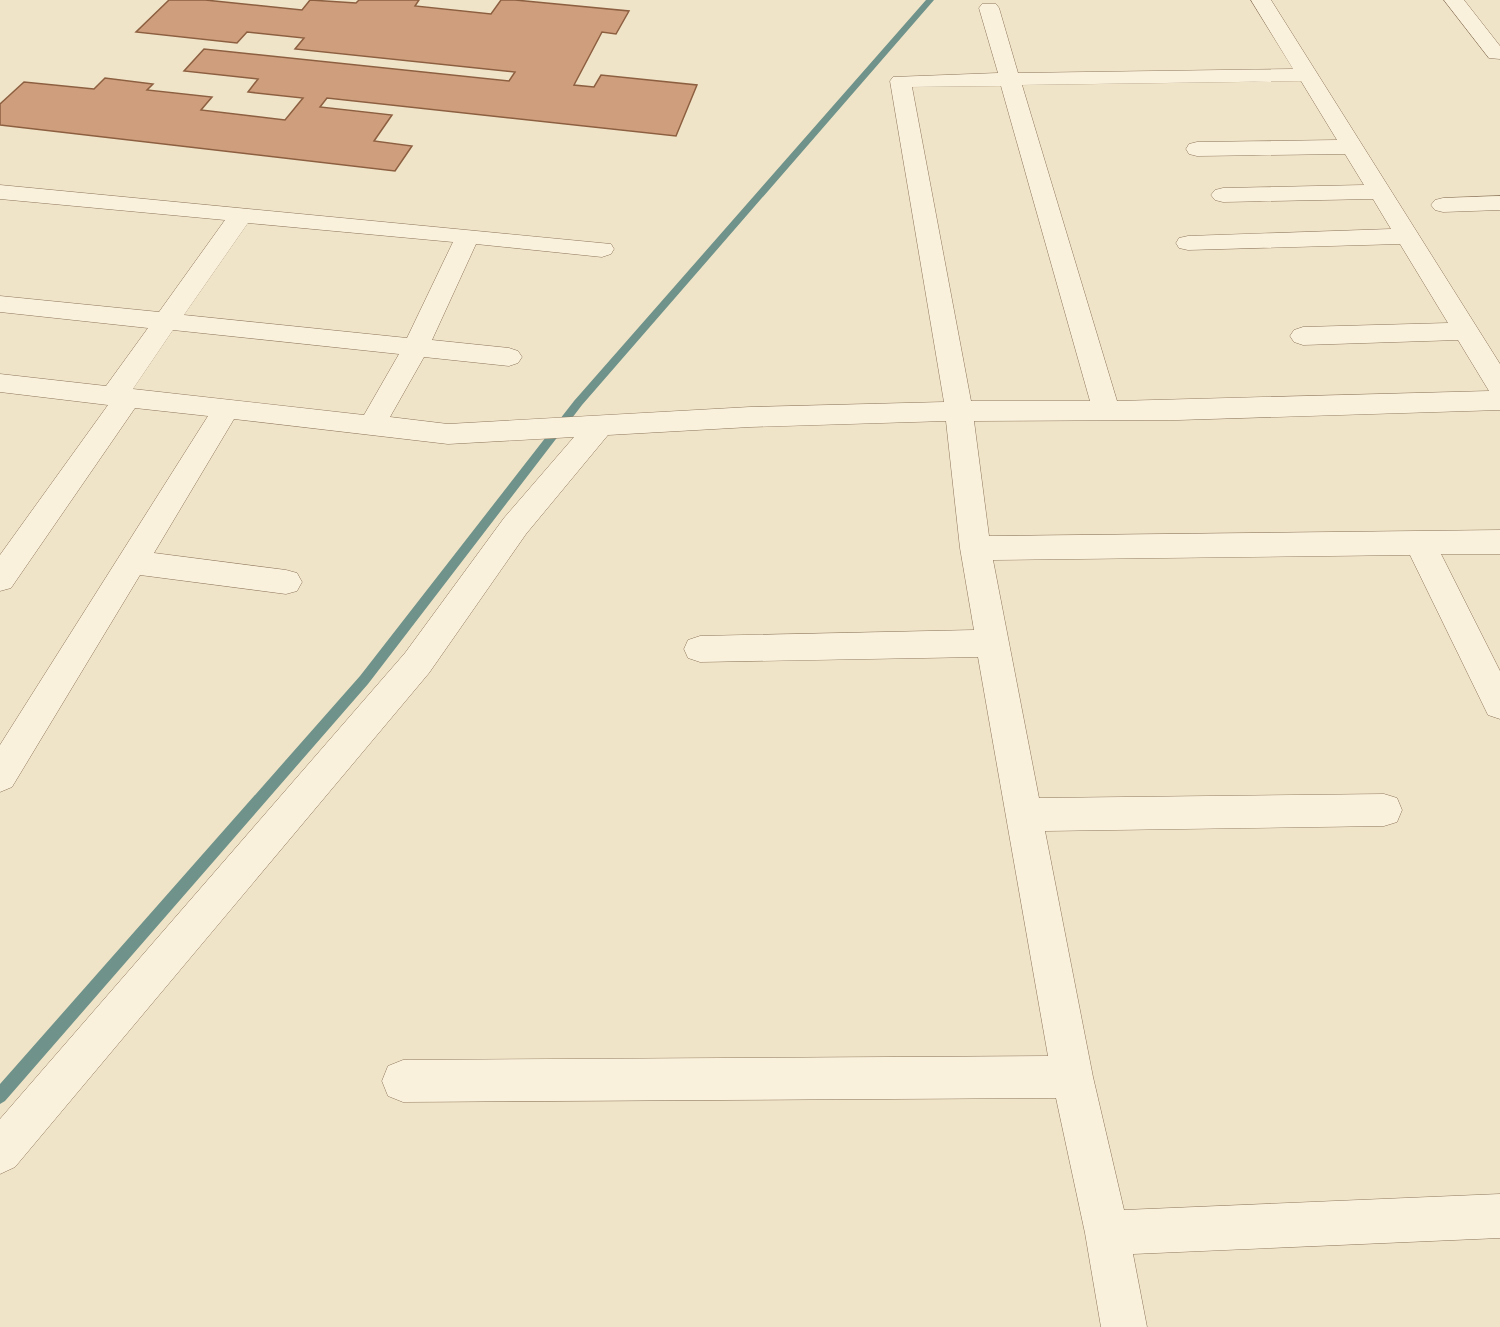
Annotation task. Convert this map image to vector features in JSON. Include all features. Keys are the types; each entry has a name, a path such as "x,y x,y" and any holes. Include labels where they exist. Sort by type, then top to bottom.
{"street":[{"path":"1261,0 1500,386"},
{"path":"1454,0 1499,55"},
{"path":"989,8 1106,410"},
{"path":"1124,1327 1107,1233 1072,1077 992,643 975,548 959,411 900,81 1306,75"},
{"path":"1197,149 1350,147"},
{"path":"1223,195 1379,192"},
{"path":"0,213 9,193 602,249"},
{"path":"1443,205 1500,203"},
{"path":"0,579 121,396 167,321 241,215"},
{"path":"372,425 415,347 468,236"},
{"path":"1188,243 1406,236"},
{"path":"0,304 509,357"},
{"path":"1304,336 1466,331"},
{"path":"0,411 10,384 448,434 750,417 1500,400"},
{"path":"0,776 227,408"},
{"path":"0,1152 417,663 515,526 599,427"},
{"path":"975,548 1500,542"},
{"path":"1420,543 1500,705"},
{"path":"132,562 286,582"},
{"path":"700,649 992,643"},
{"path":"1024,815 1384,810"},
{"path":"403,1081 1072,1077"},
{"path":"1107,1233 1500,1216"}],"building":[{"path":"169,0 205,0 302,10 310,0 356,3 359,0 419,0 415,6 491,14 501,0 515,0 629,11 616,34 602,32 574,85 594,87 601,75 697,85 676,136 327,98 320,107 392,115 374,141 412,146 395,171 0,125 0,104 24,82 94,89 105,78 153,84 147,90 212,97 201,110 285,120 303,98 248,92 258,79 184,71 204,49 509,81 515,72 295,49 304,38 247,32 237,43 136,32"}],"waterway":[{"path":"0,1096 364,680 578,403 930,0"}]}
